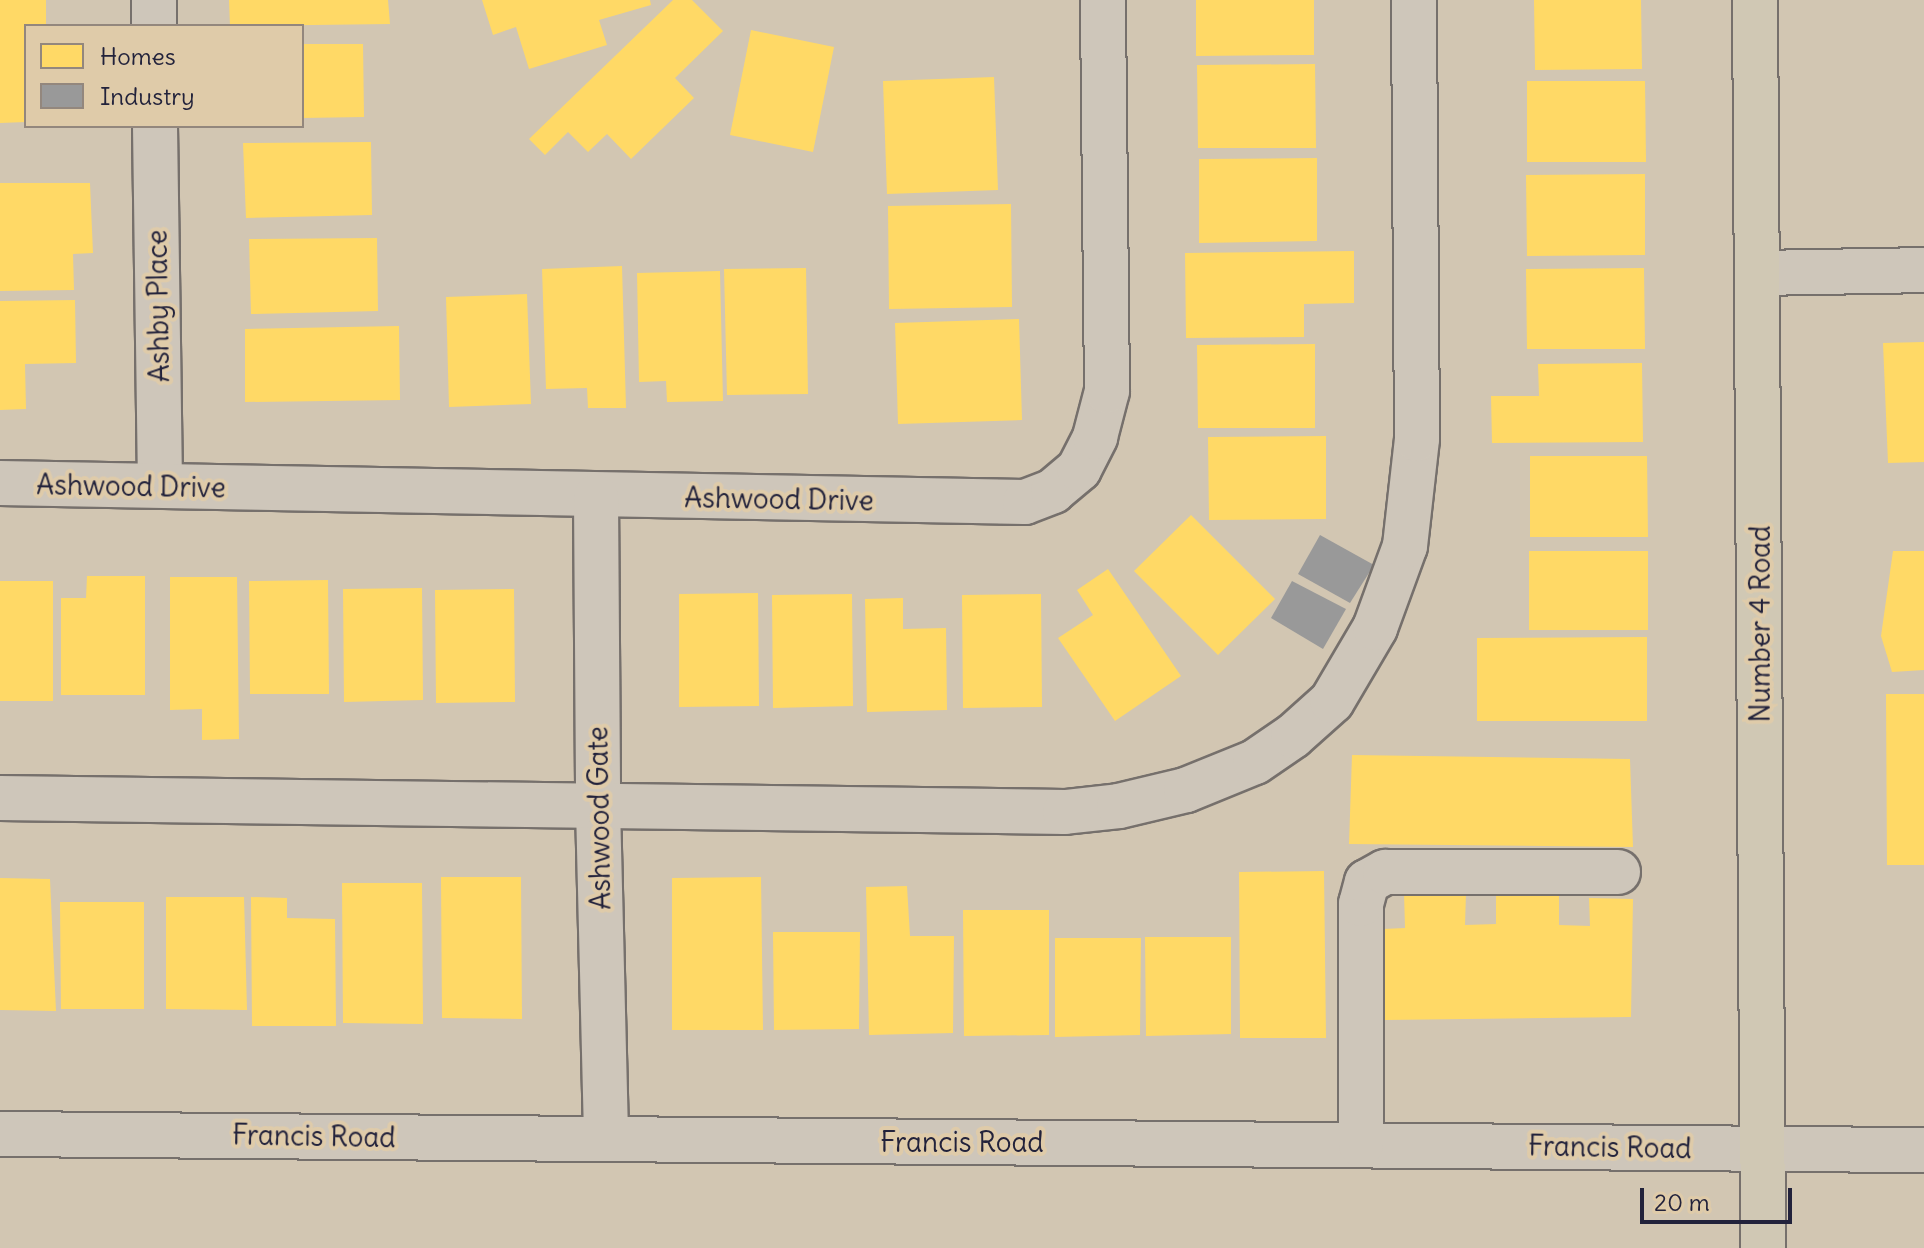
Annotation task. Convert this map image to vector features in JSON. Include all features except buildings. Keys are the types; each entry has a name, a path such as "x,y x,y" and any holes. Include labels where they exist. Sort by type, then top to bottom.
{"main road":[{"name":"Number 4 Road","path":"1755,0 1763,1248"}],"street":[{"path":"154,0 154,24"},
{"path":"0,798 1065,812 1119,806 1186,790 1255,762 1293,736 1332,701 1385,604 1405,546 1412,511 1417,439 1414,0"},
{"name":"Ashwood Drive","path":"0,483 596,497 1025,502 1053,491 1079,469 1095,437 1107,391 1092,2"},
{"name":"Ashby Place","path":"155,128 160,485"},
{"path":"1758,273 1924,270"},
{"name":"Ashwood Gate","path":"596,497 598,807 606,1139"},
{"path":"1361,1145 1361,904 1367,882 1385,872 1618,872"},
{"name":"Francis Road","path":"0,1134 1924,1150"}]}
